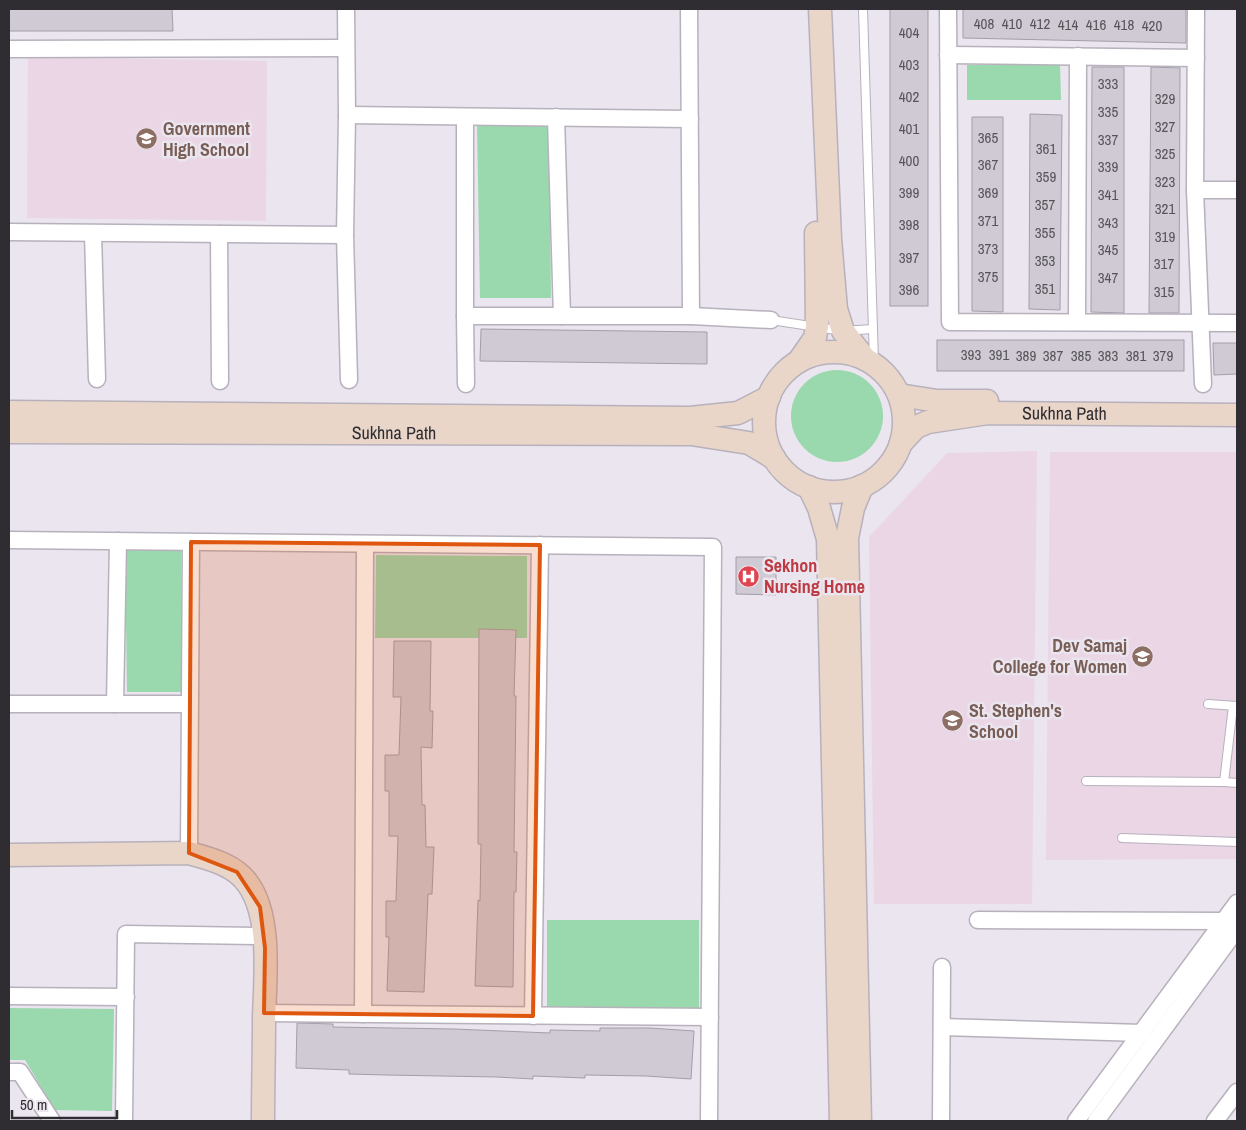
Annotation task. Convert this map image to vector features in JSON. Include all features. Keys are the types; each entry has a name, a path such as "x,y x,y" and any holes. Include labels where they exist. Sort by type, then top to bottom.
{"main road":[{"path":"799,362 815,338 817,326 816,238 806,9"},
{"path":"820,9 830,239 836,309 843,331 869,362 888,378 899,395 904,419 901,443 895,457 875,479 862,486 836,492 809,487 789,475 774,458 765,434 765,410 769,397 781,377 799,362 815,355 832,352 849,354 869,362"},
{"name":"Sukhna Path","path":"899,395 938,401 1237,399"},
{"name":"Sukhna Path","path":"9,412 690,418 738,413 769,397"},
{"name":"Sukhna Path","path":"901,443 916,427 928,422 944,418 988,413 1237,415"},
{"name":"Sukhna Path","path":"9,432 691,434 749,443 774,458"},
{"path":"860,1121 847,538 853,508 862,486"},
{"path":"809,487 820,508 828,539 841,1121"},
{"path":"9,855 189,853 213,860 237,872 249,885 260,907 266,948 263,1121"}],"street":[{"path":"346,9 345,236 349,380"},
{"path":"689,9 692,316"},
{"path":"948,9 950,322 1237,324"},
{"path":"1196,9 1195,190 1203,384"},
{"path":"9,49 345,48"},
{"path":"948,55 1196,58"},
{"path":"1077,322 1078,56"},
{"path":"347,115 690,118"},
{"path":"465,117 464,316 466,384"},
{"path":"556,117 562,316"},
{"path":"1195,190 1237,190"},
{"path":"9,232 345,236"},
{"path":"93,233 97,379"},
{"path":"219,234 220,381"},
{"path":"464,316 692,316 771,320"},
{"path":"9,540 713,546 709,1121"},
{"path":"115,704 118,541"},
{"path":"189,853 191,542"},
{"path":"363,1014 365,544"},
{"path":"534,1016 540,545"},
{"path":"9,704 189,704"},
{"path":"1096,1121 1233,924 1237,903"},
{"path":"978,920 1233,924"},
{"path":"1076,1121 1142,1032 1233,924"},
{"path":"124,1121 126,934 264,936"},
{"path":"941,1121 942,967"},
{"path":"9,996 126,996"},
{"path":"264,1013 710,1017"},
{"path":"942,1027 1142,1032"},
{"path":"9,1072 20,1072 52,1121"},
{"path":"1215,1121 1237,1092"}],"lane":[{"path":"863,9 873,329 869,362"},
{"path":"771,320 843,331 873,329"},
{"path":"1208,704 1235,706 1224,782"},
{"path":"1086,781 1237,783"},
{"path":"1122,838 1237,842"}],"highlighted area":[{"path":"191,542 540,545 533,1016 264,1013 265,948 260,907 237,872 189,853"}],"shaded area":[{"name":"Government High School","path":"28,57 267,61 266,221 27,218"},
{"name":"St. Stephen's School","path":"1037,451 1032,904 874,904 869,537 947,453"},
{"name":"Dev Samaj College for Women","path":"1050,452 1237,452 1237,859 1046,860"}],"green space":[{"path":"1060,64 1061,100 967,100 967,65"},
{"path":"477,125 549,125 551,298 480,298"},
{"path":"837,370 855,373 870,383 880,398 883,416 880,434 870,449 855,459 837,462 819,459 804,449 794,434 791,416 794,398 804,383 819,373"},
{"path":"125,548 181,548 182,692 127,692"},
{"path":"376,555 527,556 527,638 375,638"},
{"path":"547,920 699,920 699,1008 547,1008"},
{"path":"9,1008 114,1009 112,1111 55,1110 25,1060 9,1060"}],"building":[{"path":"9,9 172,9 173,31 9,31"},
{"path":"890,9 928,9 928,306 890,306"},
{"path":"963,9 1186,9 1186,43 963,38"},
{"path":"1092,67 1124,67 1124,313 1091,312"},
{"path":"1151,67 1180,68 1179,313 1149,313"},
{"path":"1030,114 1062,115 1060,310 1029,309"},
{"path":"972,117 1003,117 1003,312 972,311"},
{"path":"481,329 707,332 707,364 480,361"},
{"path":"937,340 1184,340 1184,371 937,371"},
{"path":"1213,343 1237,343 1237,374 1214,375"},
{"path":"736,557 776,557 776,595 736,594"},
{"path":"479,629 516,630 514,852 517,852 516,892 514,892 513,987 475,986 481,844 478,844"},
{"path":"394,641 431,641 430,711 433,711 432,748 421,747 422,805 425,805 426,847 434,847 432,894 428,894 424,992 387,991 389,937 386,937 386,901 396,901 398,836 389,836 389,791 385,791 385,755 399,755 401,697 393,697"},
{"path":"297,1023 333,1024 333,1027 550,1033 550,1030 600,1031 600,1028 650,1028 694,1031 691,1079 585,1075 585,1078 533,1076 533,1079 349,1074 349,1070 296,1068"}],"place":[{"name":"Government High School","path":"147,139"},
{"name":"Sekhon Nursing Home","path":"748,576"},
{"name":"Dev Samaj College for Women","path":"1143,656"},
{"name":"St. Stephen's School","path":"953,721"}]}
